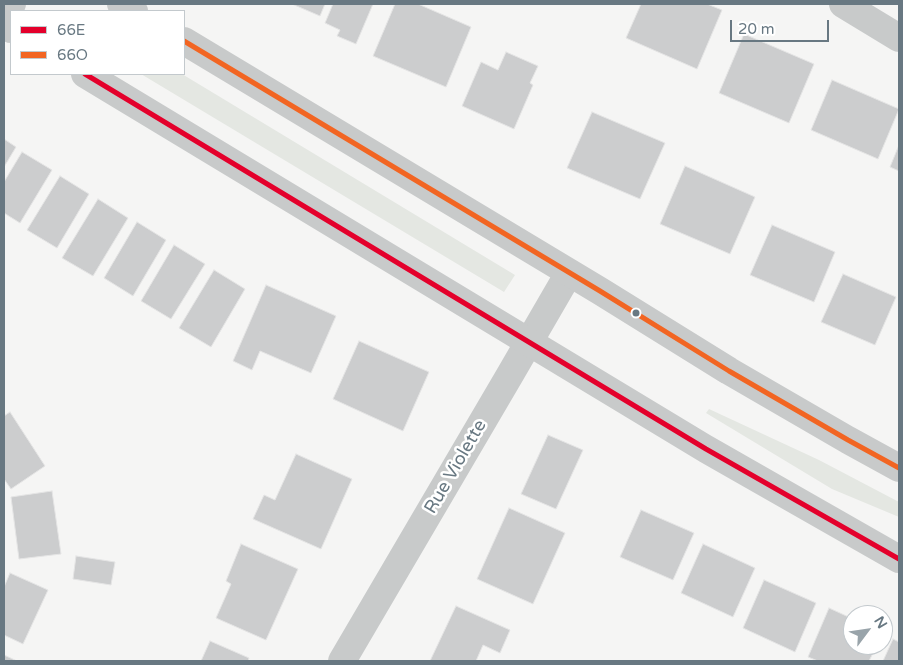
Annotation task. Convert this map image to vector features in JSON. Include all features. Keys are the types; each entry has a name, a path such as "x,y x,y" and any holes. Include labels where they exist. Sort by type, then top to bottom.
{"street":[{"path":"4,19 12,4"},
{"path":"121,4 132,10"},
{"path":"843,4 899,38"},
{"path":"185,42 736,375 899,468"},
{"path":"87,75 706,449 899,559"},
{"name":"Rue Violette","path":"342,661 569,273"}],"shaded area":[{"path":"143,75 184,75 515,275 504,292"},
{"path":"709,409 819,460 899,502 899,517 832,489 706,413"}],"building":[{"path":"292,4 325,4 320,16"},
{"path":"333,4 373,4 356,44 337,36 340,30 325,23"},
{"path":"395,4 418,4 471,27 446,87 373,56"},
{"path":"641,4 707,4 722,10 697,69 626,38"},
{"path":"744,34 814,64 789,123 719,93"},
{"path":"506,52 538,66 530,83 533,85 514,129 462,106 481,62 498,70"},
{"path":"832,80 899,109 878,159 811,130"},
{"path":"592,112 665,143 640,199 567,168"},
{"path":"4,139 16,147 4,167"},
{"path":"899,145 899,171 890,167"},
{"path":"22,152 52,170 20,223 4,213 4,182"},
{"path":"685,166 755,197 730,254 660,224"},
{"path":"60,176 89,194 57,248 27,230"},
{"path":"98,199 128,218 93,276 62,258"},
{"path":"137,222 166,240 133,296 104,278"},
{"path":"772,225 835,252 814,302 750,275"},
{"path":"174,245 205,264 171,319 141,301"},
{"path":"214,270 245,289 211,347 179,328"},
{"path":"843,274 896,297 875,345 821,322"},
{"path":"266,285 336,316 311,373 260,351 252,370 233,361"},
{"path":"359,341 429,372 403,431 333,399"},
{"path":"10,412 45,466 11,489 4,479 4,416"},
{"path":"548,435 583,450 556,509 521,494"},
{"path":"296,454 352,479 321,549 253,519 264,495 275,500"},
{"path":"52,491 61,554 19,559 11,497"},
{"path":"509,508 565,533 533,604 477,579"},
{"path":"641,510 694,533 673,580 620,557"},
{"path":"241,544 298,569 266,640 216,618 231,584 226,581"},
{"path":"703,544 755,568 733,617 681,593"},
{"path":"76,556 115,562 111,585 73,579"},
{"path":"10,573 48,590 23,644 4,635 4,587"},
{"path":"764,580 816,603 795,652 743,628"},
{"path":"456,606 510,630 500,653 483,645 476,661 430,661"},
{"path":"829,608 843,614 843,655 872,655 869,661 818,661 808,657"},
{"path":"893,639 899,642 899,661 883,661 886,655 893,655"},
{"path":"210,641 249,658 248,661 201,661"},
{"path":"4,655 17,661 4,661"}],"transit line":[{"name":"66O","path":"185,42 600,291 729,371 899,468"},
{"name":"66E","path":"87,75 706,449 899,559"}]}
